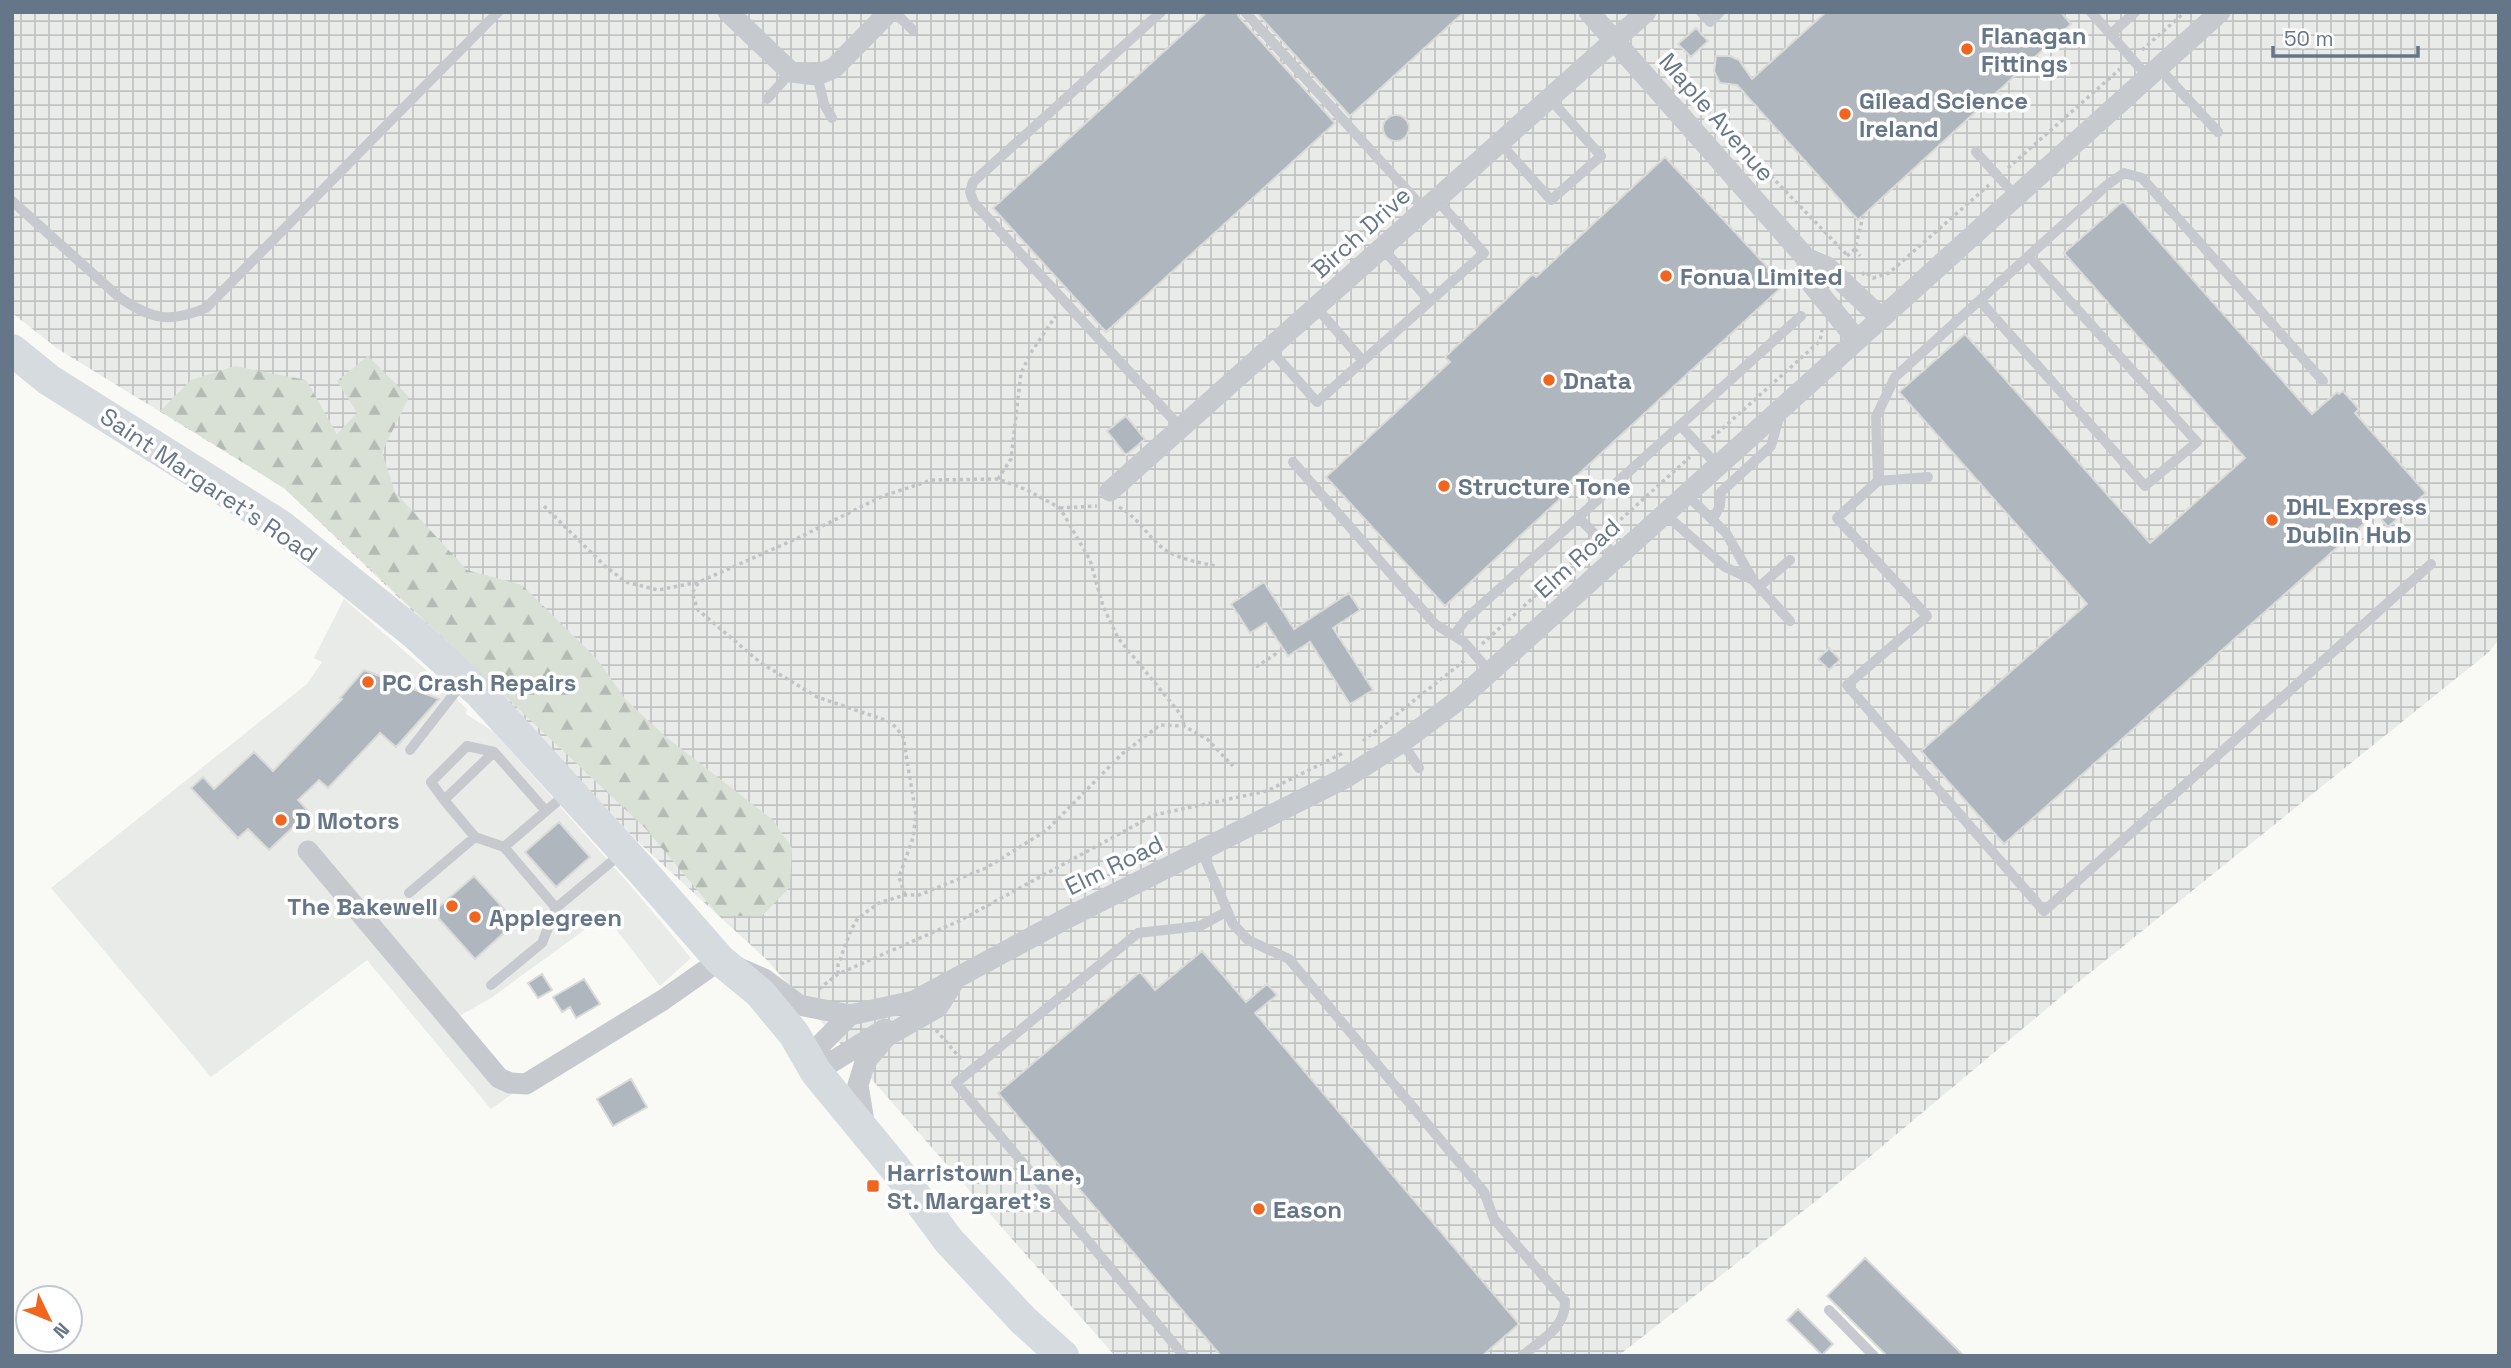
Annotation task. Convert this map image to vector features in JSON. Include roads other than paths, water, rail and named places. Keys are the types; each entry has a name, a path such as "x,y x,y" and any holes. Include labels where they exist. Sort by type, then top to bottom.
{"main road":[{"name":"Saint Margaret's Road","path":"12,350 49,380 281,526 412,632 465,680 558,801 624,851 720,960 741,1000 778,1046 816,1072 949,1241 1024,1321 1063,1356"}],"street":[{"path":"727,12 791,72 817,75 834,68 891,12"},
{"name":"Maple Avenue","path":"1589,12 1806,258 1827,267 1881,318"},
{"name":"Birch Drive","path":"1112,501 1181,428 1646,12"},
{"name":"Elm Road","path":"720,960 764,979 799,1006 850,1015 914,1001 1069,917 1345,778 1402,743 1460,699 2220,12"},
{"name":"Maple Avenue","path":"1806,258 1811,283 1857,340"},
{"path":"308,851 499,1078 510,1083 526,1084 663,1000 720,960"},
{"name":"Elm Road","path":"865,1131 858,1085 865,1062 887,1036 938,1007 956,978"},
{"name":"Elm Road","path":"816,1072 892,1024 914,1001"},
{"path":"816,1072 821,1044 850,1015"}],"lane":[{"path":"12,201 120,298 140,312 160,318 187,316 206,308 498,12"},
{"path":"891,12 913,30"},
{"path":"1161,12 974,182 970,192 974,203 1181,428"},
{"path":"1245,12 1431,205 1484,253 1317,402 1270,349"},
{"path":"1701,12 1710,22 1720,12"},
{"path":"2091,12 2110,34 2218,132"},
{"path":"2110,34 2135,12"},
{"path":"767,99 791,72"},
{"path":"817,75 824,104 832,118"},
{"path":"1500,143 1552,200 1601,156 1550,99"},
{"path":"1976,152 2016,196"},
{"path":"1878,481 1876,417 1895,377 2106,185 2124,173 2143,178 2323,381"},
{"path":"1382,248 1430,301"},
{"path":"1980,301 2145,486 2197,442 2029,256"},
{"path":"1316,307 1363,361"},
{"path":"1454,635 1467,618 1801,316"},
{"path":"1713,519 1720,506 1721,492 1771,446 1781,408"},
{"path":"1680,425 1718,466"},
{"path":"1293,462 1436,624 1464,642 1490,672"},
{"path":"1928,477 1878,481 1837,519 1927,616 1847,685 2044,911 2431,564"},
{"path":"1686,494 1726,533 1756,584 1790,621"},
{"path":"1665,514 1725,567 1756,584"},
{"path":"1578,517 1617,557"},
{"path":"1756,584 1790,560"},
{"path":"410,750 465,680"},
{"path":"1402,743 1419,768"},
{"path":"504,847 558,801 494,752 467,746 431,782 475,837 504,847 556,908"},
{"path":"444,800 494,752"},
{"path":"409,893 475,837"},
{"path":"491,985 542,943 556,908 624,851"},
{"path":"1202,852 1233,924 1248,940 1289,959 1483,1192 1494,1219 1565,1301 1566,1314 1558,1326 1522,1356"},
{"path":"1184,1356 956,1083 1138,933 1200,926 1226,912"},
{"path":"1829,1310 1874,1356"}],"place":[{"name":"Flanagan Fittings","path":"1967,49"},
{"name":"Gilead Science Ireland","path":"1845,114"},
{"name":"Fonua Limited","path":"1666,276"},
{"name":"Dnata","path":"1549,380"},
{"name":"Structure Tone","path":"1444,486"},
{"name":"DHL Express Dublin Hub","path":"2272,520"},
{"name":"PC Crash Repairs","path":"368,682"},
{"name":"D Motors","path":"281,820"},
{"name":"The Bakewell","path":"452,906"},
{"name":"Applegreen","path":"475,917"},
{"name":"Harristown Lane, St. Margaret's","path":"873,1186"},
{"name":"Eason","path":"1259,1209"}]}
